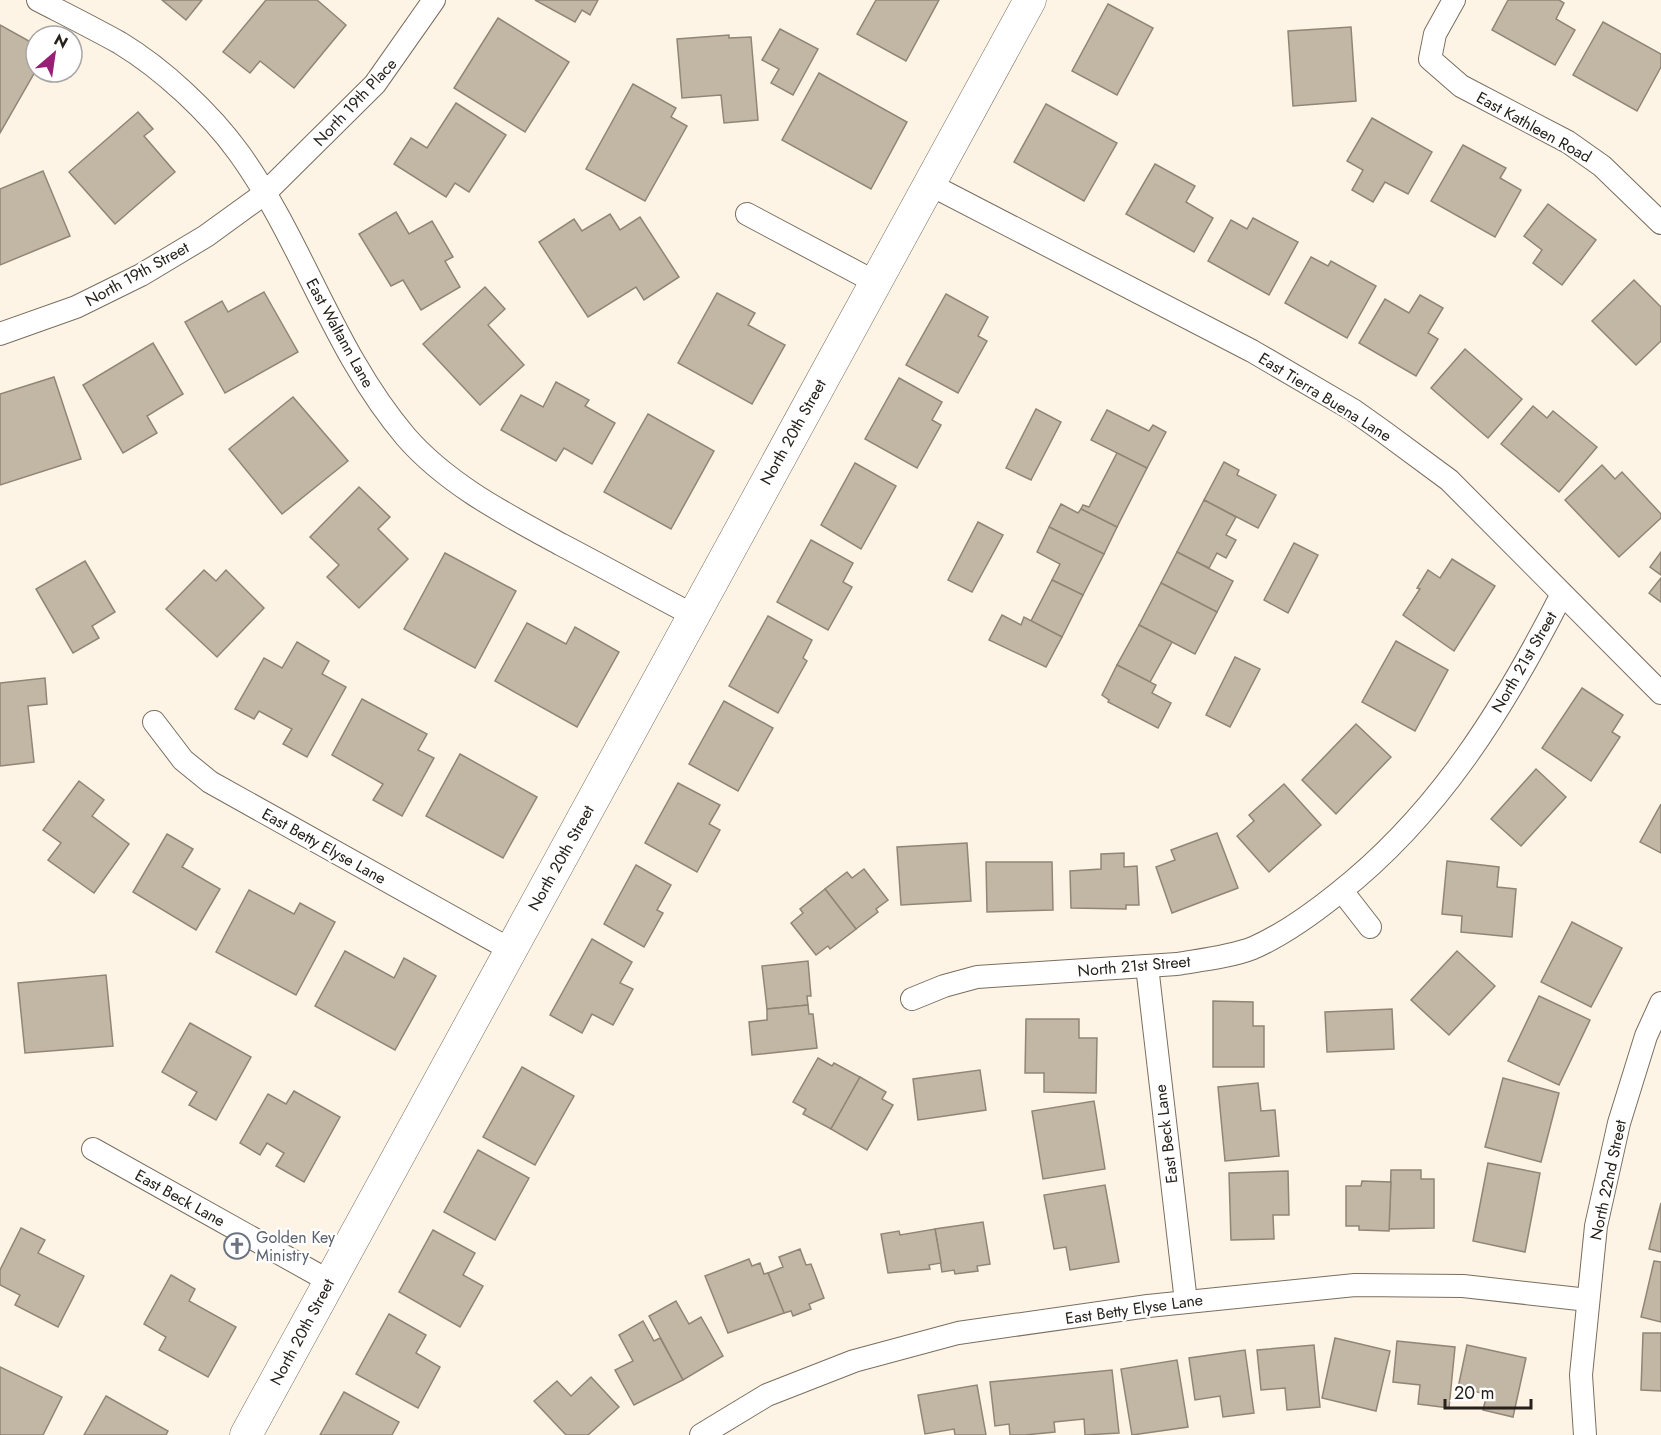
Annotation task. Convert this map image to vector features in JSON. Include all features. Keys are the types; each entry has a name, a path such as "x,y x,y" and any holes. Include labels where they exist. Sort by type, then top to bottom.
{"street":[{"name":"East Waltann Lane","path":"38,0 122,44 182,90 238,152 264,194 355,363 381,404 407,438 443,472 481,499 693,615"},
{"name":"North 19th Place","path":"264,194 375,84 434,0"},
{"name":"North 20th Street","path":"246,1435 1030,0"},
{"name":"East Kathleen Road","path":"1454,0 1436,34 1430,59 1461,86 1568,142 1602,165 1661,223"},
{"name":"East Tierra Buena Lane","path":"929,184 1252,351 1353,410 1449,480 1661,693"},
{"name":"North 19th Street","path":"0,334 76,307 141,275 206,236 264,194"},
{"path":"747,214 875,282"},
{"name":"North 21st Street","path":"912,999 977,976 1147,966 1207,959 1252,948 1310,916 1384,856 1433,802 1466,759 1522,670 1562,594"},
{"name":"East Betty Elyse Lane","path":"154,722 183,760 210,782 511,950"},
{"path":"1342,891 1370,927"},
{"name":"East Beck Lane","path":"1147,966 1186,1302"},
{"name":"North 22nd Street","path":"1585,1435 1581,1374 1596,1226 1619,1123 1646,1036 1661,1003"},
{"name":"East Beck Lane","path":"93,1149 329,1281"},
{"name":"East Betty Elyse Lane","path":"701,1435 767,1395 854,1361 958,1334 1186,1302 1355,1285 1463,1286 1588,1300"}],"building":[{"path":"162,0 202,0 186,20"},
{"path":"266,0 317,0 346,25 294,88 260,61 250,73 223,52"},
{"path":"535,0 598,0 590,15 582,10 575,22"},
{"path":"876,0 939,0 906,61 857,34"},
{"path":"1508,0 1559,0 1564,3 1556,19 1575,30 1555,65 1492,30"},
{"path":"1108,4 1153,28 1117,95 1072,71"},
{"path":"498,18 569,62 525,132 454,88"},
{"path":"1603,22 1661,54 1661,67 1637,111 1573,75"},
{"path":"0,25 24,38 24,84 28,84 0,133"},
{"path":"1351,27 1356,101 1293,106 1288,31"},
{"path":"780,29 818,49 793,95 771,83 779,69 762,60"},
{"path":"729,35 729,38 751,37 758,120 724,123 721,95 682,98 677,39"},
{"path":"819,73 907,122 871,189 782,140"},
{"path":"633,84 676,108 671,117 687,126 645,201 586,169"},
{"path":"456,103 506,135 469,192 455,183 446,197 394,164 411,138 427,148"},
{"path":"1046,104 1117,143 1084,201 1014,162"},
{"path":"138,112 153,129 144,136 175,172 115,224 69,172"},
{"path":"1372,118 1432,152 1408,194 1385,182 1373,202 1352,190 1363,170 1347,161"},
{"path":"1463,145 1506,168 1500,178 1521,190 1495,237 1431,201"},
{"path":"1155,164 1195,186 1186,202 1213,218 1194,252 1126,214"},
{"path":"43,171 70,236 0,265 0,189"},
{"path":"1548,204 1596,240 1562,285 1533,263 1542,250 1524,236"},
{"path":"396,212 409,234 432,221 453,257 445,261 460,287 421,310 403,280 391,286 359,234"},
{"path":"610,214 620,230 640,217 679,277 644,300 636,287 588,317 539,242 574,219 582,231"},
{"path":"1253,218 1298,242 1269,295 1208,261 1231,220 1247,229"},
{"path":"1311,257 1328,266 1331,261 1376,286 1347,338 1285,303"},
{"path":"1634,280 1661,307 1661,341 1636,365 1592,321"},
{"path":"485,287 505,309 488,325 524,365 480,405 423,344"},
{"path":"264,292 298,352 225,393 185,322 222,301 228,312"},
{"path":"717,293 755,313 748,325 785,345 752,404 678,363"},
{"path":"946,294 988,317 978,336 987,341 958,393 906,365"},
{"path":"1420,295 1443,308 1428,333 1438,339 1416,376 1359,343 1385,299 1409,313"},
{"path":"153,343 183,394 147,416 157,433 123,453 83,385"},
{"path":"1465,349 1522,399 1488,438 1431,388"},
{"path":"54,377 81,459 0,485 0,394"},
{"path":"899,378 942,402 932,420 941,425 917,468 865,439"},
{"path":"556,382 589,400 585,406 615,423 592,464 564,448 556,461 501,430 521,395 543,407"},
{"path":"293,397 348,461 282,514 229,449"},
{"path":"1533,406 1547,418 1553,411 1597,447 1559,492 1501,444"},
{"path":"1036,409 1061,422 1031,480 1006,468"},
{"path":"1107,410 1149,431 1153,425 1166,432 1147,468 1091,440"},
{"path":"648,414 714,451 671,529 604,492"},
{"path":"1117,453 1147,468 1117,527 1081,509 1083,505 1089,507"},
{"path":"1224,462 1239,470 1237,475 1276,495 1258,528 1204,500"},
{"path":"855,463 896,486 861,549 821,525"},
{"path":"1602,465 1615,479 1622,472 1661,514 1661,518 1619,557 1565,500"},
{"path":"359,487 390,517 378,529 408,559 359,608 327,577 339,565 310,537"},
{"path":"1204,500 1236,517 1226,535 1236,540 1226,558 1217,553 1209,568 1177,552"},
{"path":"1061,504 1078,513 1081,509 1117,527 1104,554 1049,527"},
{"path":"978,522 1003,535 972,592 948,580"},
{"path":"1049,527 1104,554 1083,595 1052,580 1060,564 1037,552"},
{"path":"811,540 853,563 843,582 852,587 828,630 777,602"},
{"path":"1294,543 1318,555 1288,613 1264,600"},
{"path":"1177,552 1233,581 1217,612 1161,583"},
{"path":"1661,552 1661,575 1650,567"},
{"path":"445,553 516,591 475,668 404,629"},
{"path":"1452,559 1495,586 1454,651 1403,615 1420,589 1417,588 1428,570 1440,578"},
{"path":"85,561 115,612 92,626 99,638 73,653 36,589"},
{"path":"204,570 216,581 226,570 264,608 217,657 166,609"},
{"path":"1661,578 1661,602 1649,593"},
{"path":"1052,580 1083,595 1062,637 1031,621"},
{"path":"1161,583 1217,612 1195,654 1139,625"},
{"path":"1002,615 1021,625 1024,617 1062,637 1046,667 989,640"},
{"path":"768,616 812,640 803,658 807,661 778,713 729,686"},
{"path":"527,623 566,644 575,627 619,652 577,727 495,681"},
{"path":"1139,625 1172,642 1150,682 1117,665"},
{"path":"1396,641 1448,670 1415,731 1362,702"},
{"path":"297,642 329,661 322,674 346,687 307,757 283,744 292,729 259,711 254,719 235,709 264,658 282,668"},
{"path":"1235,657 1260,669 1230,727 1206,715"},
{"path":"1117,665 1156,685 1152,693 1171,703 1158,728 1108,702 1109,700 1102,695"},
{"path":"45,678 47,704 28,706 34,762 0,766 0,683"},
{"path":"1582,688 1623,715 1612,732 1620,737 1591,781 1542,748"},
{"path":"362,699 427,734 418,750 434,758 402,816 373,800 383,784 332,755"},
{"path":"724,701 773,728 738,791 689,764"},
{"path":"1356,724 1391,757 1336,814 1302,780"},
{"path":"460,754 537,797 503,858 426,816"},
{"path":"1536,769 1566,797 1521,846 1491,819"},
{"path":"79,781 104,800 92,816 129,844 94,893 48,860 61,843 43,830"},
{"path":"678,783 720,805 709,824 720,830 697,872 645,843"},
{"path":"1284,784 1321,825 1269,872 1237,836 1254,821 1249,815"},
{"path":"1661,804 1661,853 1640,842"},
{"path":"1217,833 1238,888 1172,913 1156,867 1175,860 1171,850"},
{"path":"167,834 193,849 182,867 220,889 196,930 133,892"},
{"path":"967,843 971,901 901,905 897,847"},
{"path":"1124,853 1124,867 1137,866 1139,905 1126,905 1126,909 1071,908 1070,871 1101,869 1101,854"},
{"path":"1447,861 1499,867 1497,887 1516,889 1512,937 1461,932 1462,916 1442,914"},
{"path":"986,862 1052,862 1053,910 987,912"},
{"path":"636,865 671,885 657,910 663,913 644,947 604,924"},
{"path":"864,869 888,900 876,909 878,912 856,929 825,889 847,872 852,878"},
{"path":"825,889 856,929 830,949 828,946 816,955 791,923 803,913 800,909"},
{"path":"249,890 294,914 300,903 335,922 296,995 216,952"},
{"path":"1572,922 1622,948 1591,1007 1541,982"},
{"path":"592,939 632,962 620,983 633,989 613,1025 592,1014 582,1033 550,1015"},
{"path":"345,951 394,978 404,958 436,976 395,1050 315,1006"},
{"path":"1457,951 1495,986 1449,1035 1411,1000"},
{"path":"808,961 811,996 807,996 808,1005 767,1009 762,966"},
{"path":"106,975 113,1046 25,1053 18,983"},
{"path":"1539,996 1590,1020 1559,1085 1508,1061"},
{"path":"1213,1001 1253,1002 1253,1026 1264,1026 1264,1067 1213,1067"},
{"path":"808,1005 809,1014 813,1014 817,1048 752,1055 749,1022 767,1020 767,1009"},
{"path":"1392,1009 1394,1049 1327,1052 1325,1012"},
{"path":"1026,1019 1079,1019 1079,1038 1097,1038 1096,1093 1044,1092 1044,1073 1025,1073"},
{"path":"190,1023 251,1057 216,1120 189,1105 197,1092 162,1072"},
{"path":"818,1058 832,1066 834,1063 860,1077 831,1129 803,1114 806,1109 793,1102"},
{"path":"522,1067 574,1096 535,1165 483,1137"},
{"path":"980,1070 986,1110 918,1120 913,1079"},
{"path":"860,1077 886,1092 882,1099 893,1105 867,1150 831,1129"},
{"path":"1503,1078 1559,1093 1541,1162 1485,1147"},
{"path":"1258,1083 1261,1111 1275,1110 1279,1156 1225,1161 1218,1087"},
{"path":"294,1091 340,1117 304,1182 276,1166 284,1153 267,1143 260,1155 240,1143 268,1094 286,1104"},
{"path":"1094,1101 1105,1169 1043,1179 1032,1111"},
{"path":"478,1150 529,1178 495,1240 444,1212"},
{"path":"1488,1163 1540,1173 1525,1252 1473,1241"},
{"path":"1391,1170 1421,1170 1421,1179 1434,1179 1434,1228 1389,1229"},
{"path":"1288,1171 1289,1215 1273,1215 1274,1239 1231,1240 1229,1173"},
{"path":"1362,1181 1391,1182 1389,1231 1359,1230 1359,1226 1346,1226 1346,1186 1361,1186"},
{"path":"1105,1185 1119,1262 1070,1270 1066,1247 1054,1249 1044,1195"},
{"path":"1661,1203 1661,1252 1649,1249"},
{"path":"983,1222 990,1264 977,1266 978,1271 955,1274 954,1270 942,1272 935,1229"},
{"path":"21,1228 45,1240 38,1253 84,1276 58,1327 15,1305 20,1295 0,1285 0,1270"},
{"path":"935,1229 941,1263 929,1265 930,1269 888,1273 881,1234 899,1231 900,1235"},
{"path":"433,1230 475,1253 463,1275 483,1286 460,1327 399,1292"},
{"path":"800,1249 806,1265 811,1264 824,1298 809,1304 811,1309 793,1316 791,1311 784,1313 768,1273 783,1267 779,1257"},
{"path":"749,1259 752,1266 760,1263 764,1274 768,1273 784,1313 728,1333 705,1276"},
{"path":"1654,1261 1661,1262 1661,1322 1641,1317"},
{"path":"171,1275 195,1289 189,1301 236,1327 208,1377 159,1350 166,1337 144,1324"},
{"path":"676,1301 689,1324 701,1317 723,1356 683,1380 649,1316"},
{"path":"389,1314 426,1335 416,1353 440,1367 418,1408 356,1374"},
{"path":"643,1321 654,1341 660,1338 683,1380 634,1405 615,1370 633,1361 619,1335"},
{"path":"1643,1333 1661,1333 1661,1391 1641,1390"},
{"path":"1335,1338 1390,1351 1376,1411 1322,1398"},
{"path":"1397,1341 1455,1347 1449,1408 1418,1404 1420,1385 1393,1382"},
{"path":"1314,1345 1320,1407 1287,1410 1285,1388 1261,1390 1257,1350"},
{"path":"1467,1345 1526,1358 1513,1417 1483,1410 1487,1394 1458,1388"},
{"path":"1245,1350 1254,1413 1223,1417 1220,1396 1195,1400 1189,1358"},
{"path":"1177,1360 1188,1427 1132,1435 1121,1369"},
{"path":"0,1367 62,1397 43,1435 0,1435"},
{"path":"1112,1370 1119,1433 1085,1435 1084,1419 1054,1422 1055,1432 1025,1435 1010,1435 1009,1424 995,1426 990,1382"},
{"path":"591,1377 619,1407 588,1435 566,1435 534,1401 557,1381 571,1396"},
{"path":"977,1385 986,1435 955,1435 954,1429 925,1434 918,1395"},
{"path":"344,1392 399,1422 392,1435 320,1435"},
{"path":"106,1396 168,1431 166,1435 84,1435"}],"place":[{"name":"Golden Key Ministry","path":"237,1246"}]}
